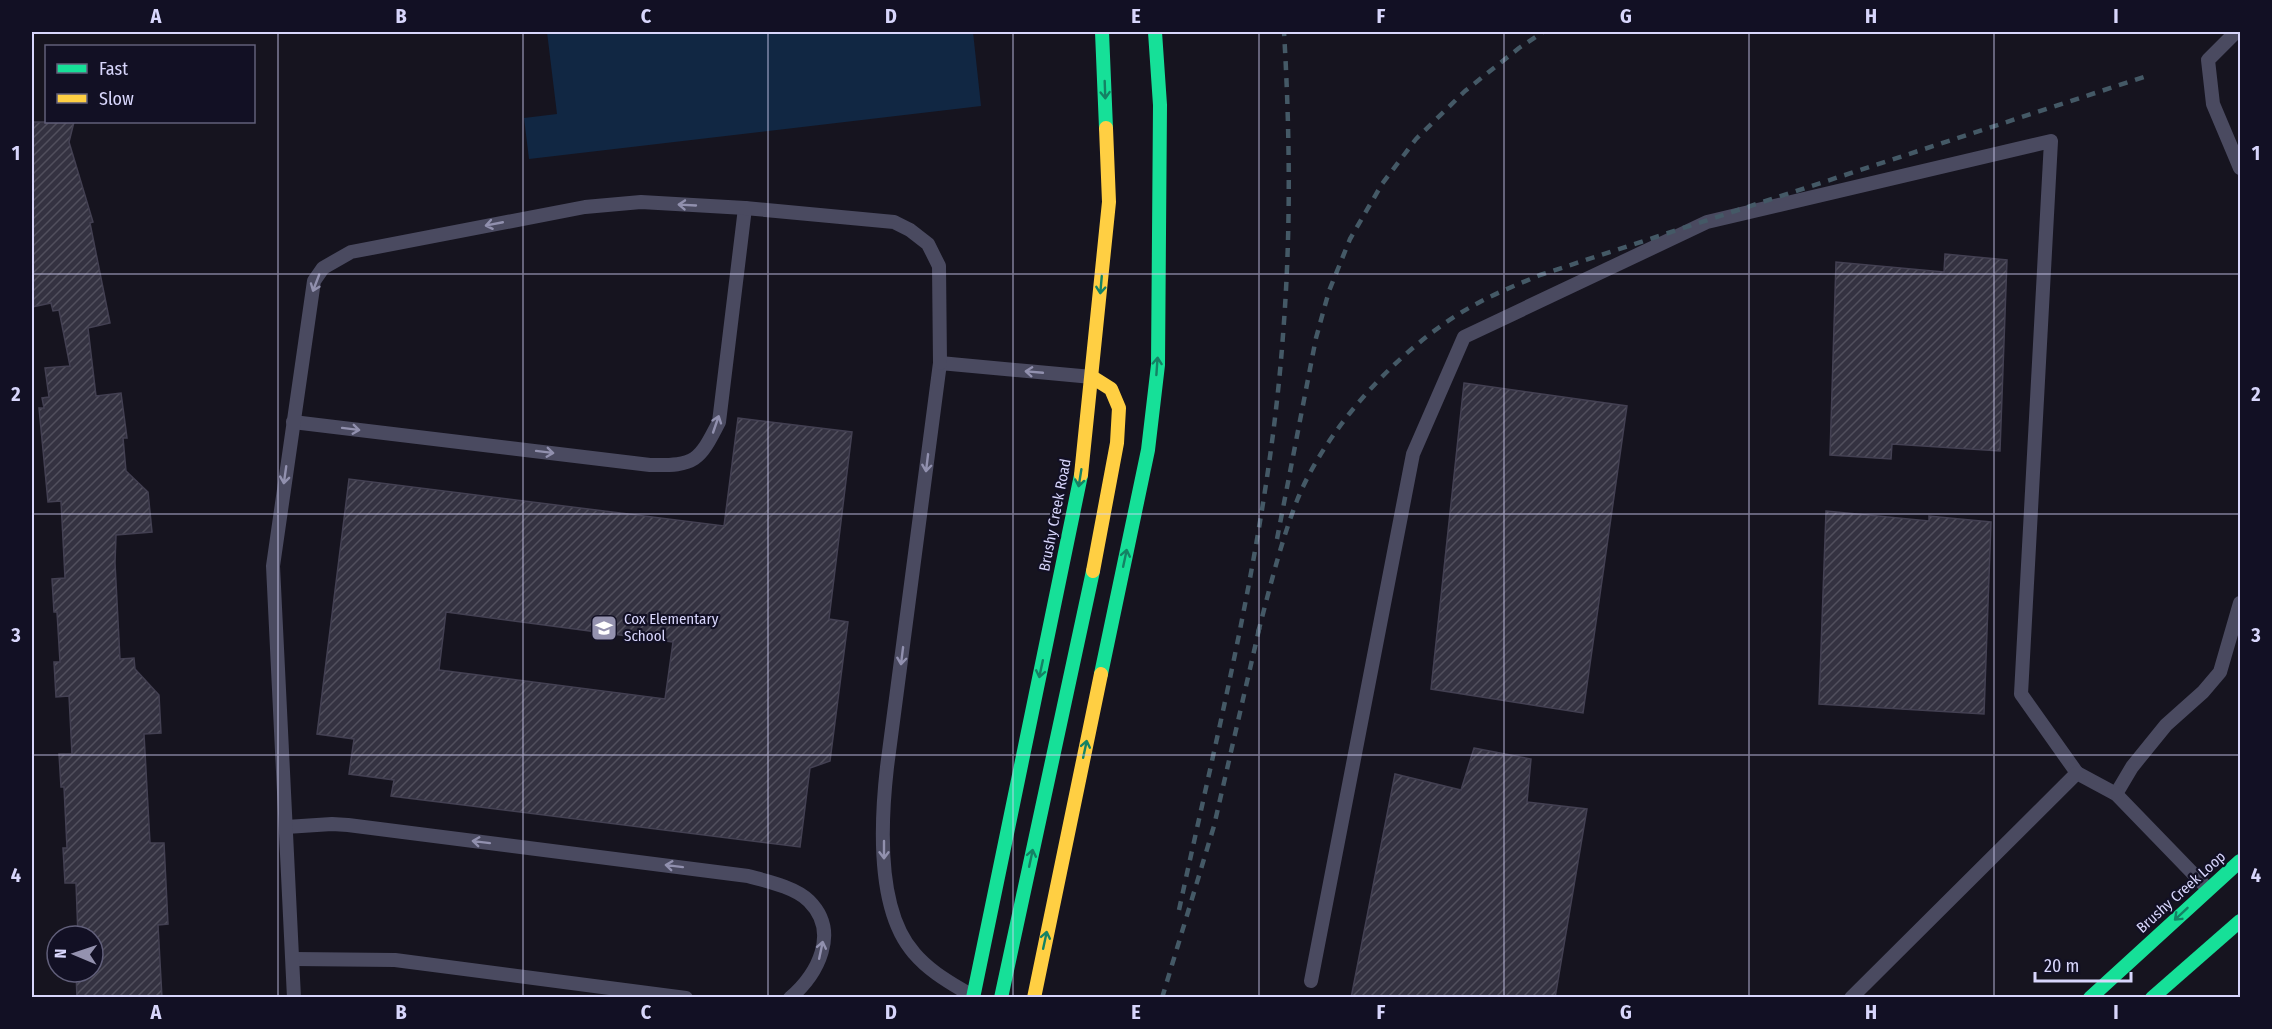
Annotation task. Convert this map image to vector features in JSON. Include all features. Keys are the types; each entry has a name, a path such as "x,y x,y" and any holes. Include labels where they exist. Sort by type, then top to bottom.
{"main road":[{"name":"Brushy Creek Road","path":"973,997 1081,478 1109,202 1102,32"},
{"path":"1034,998 1148,450 1158,365 1160,105 1155,32"},
{"path":"1001,998 1101,533 1117,443 1119,408 1111,389 1092,376"},
{"name":"Brushy Creek Loop","path":"2090,998 2241,861"},
{"path":"2152,998 2241,921"}],"lane":[{"path":"2236,32 2208,60 2213,104 2241,168"},
{"path":"1311,981 1413,454 1464,337 1707,222 2051,141 2021,694 2077,773 2116,794 2208,890"},
{"path":"294,998 294,959 273,566 314,281 324,268 337,258 351,252 585,207 641,202 745,208 894,222 928,243 939,266 940,363 883,803 884,867 895,920 912,951 933,972 973,997"},
{"path":"293,422 650,465 676,466 695,460 719,422 745,208"},
{"path":"940,363 1092,376"},
{"path":"2116,794 2132,767 2166,725 2204,692 2220,672 2241,603"},
{"path":"1851,998 2077,773"},
{"path":"286,827 348,825 748,876 779,884 808,900 823,921 823,953 806,984 790,998"},
{"path":"294,959 395,960 686,998"}],"water":[{"path":"547,32 973,32 981,106 529,159 524,118 557,114"}],"building":[{"path":"32,122 74,123 69,142 93,222 90,223 110,323 88,328 96,396 121,393 127,438 123,438 126,471 148,492 152,532 116,535 115,563 120,659 134,658 135,669 159,695 161,733 144,734 150,843 164,843 168,924 158,925 162,998 77,998 76,984 105,984 105,924 78,924 76,883 65,883 63,848 67,848 64,787 61,787 59,754 72,754 69,696 56,697 54,662 60,662 57,612 54,612 52,579 65,578 61,501 48,502 39,408 44,408 42,398 49,397 45,368 70,366 59,310 53,311 51,303 32,307"},
{"path":"1945,254 2007,260 2000,451 1892,444 1891,459 1830,455 1836,262 1944,272"},
{"path":"1464,383 1627,406 1583,713 1431,689"},
{"path":"738,418 852,432 829,619 848,622 830,761 810,768 800,847 391,796 394,780 349,774 354,739 317,734 349,479 724,526","holes":["446,612 673,642 665,699 439,670"]},
{"path":"1826,511 1929,521 1929,516 1991,522 1984,714 1819,704"},
{"path":"1474,748 1531,759 1527,802 1587,809 1555,998 1351,998 1395,774 1461,790"}],"railway":[{"path":"1179,910 1255,552 1276,408 1286,297 1288,221 1288,108 1284,32"},
{"path":"1277,539 1316,338 1329,291 1350,239 1382,184 1416,139 1465,91 1543,32"},
{"path":"1258,633 1292,514 1312,470 1329,441 1373,386 1398,361 1451,319 1486,299 1540,275 2147,76"},
{"path":"1162,998 1214,826 1260,625"}],"traffic: fast":[{"path":"1102,32 1106,128"},
{"path":"1101,674 1148,450 1158,365 1160,105 1155,32"},
{"path":"973,998 1081,475"},
{"path":"1001,998 1093,571"},
{"path":"2090,998 2240,861"},
{"path":"2152,998 2240,921"}],"traffic: slow":[{"path":"1081,475 1109,202 1106,128"},
{"path":"1092,377 1111,389 1119,408 1117,443 1093,571"},
{"path":"1034,998 1101,674"}],"place":[{"name":"Cox Elementary School","path":"604,628"}]}
